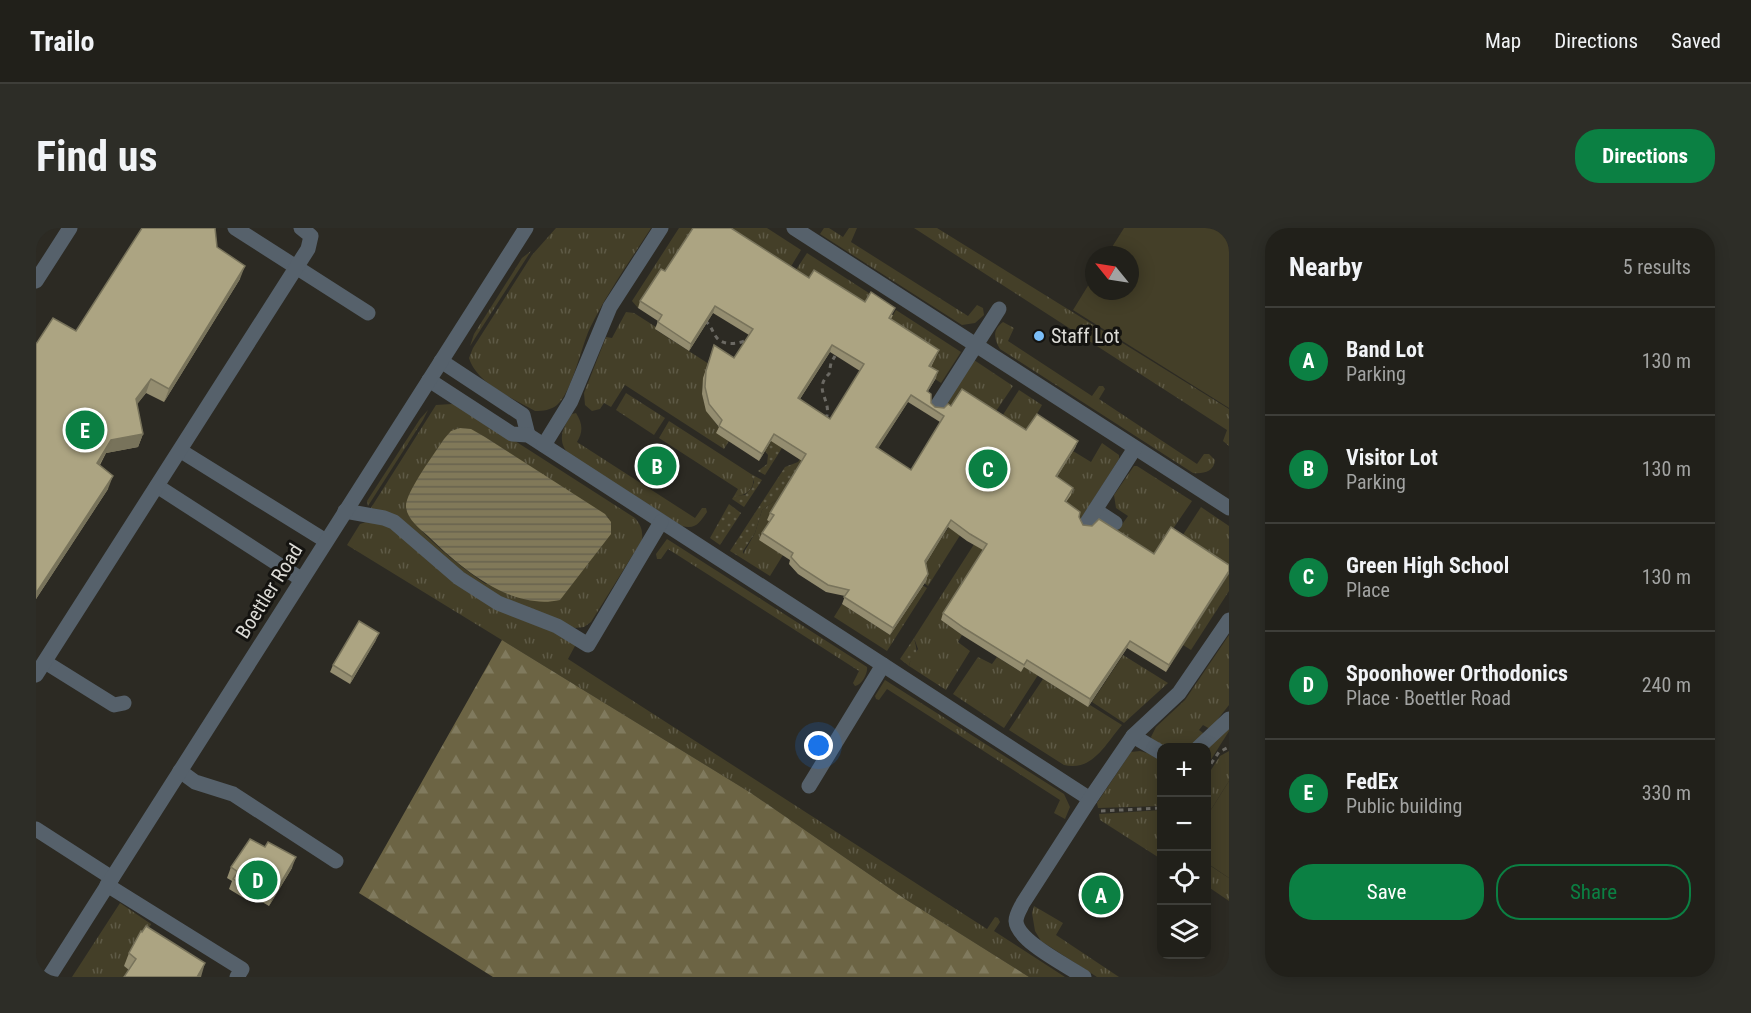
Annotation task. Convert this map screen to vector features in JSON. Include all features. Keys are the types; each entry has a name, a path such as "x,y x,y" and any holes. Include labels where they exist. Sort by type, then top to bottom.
{"street":[{"path":"36,281 70,228"},
{"path":"235,228 368,314"},
{"path":"124,702 114,705 39,667 181,451 308,249 311,236 301,228"},
{"name":"Boettler Road","path":"49,977 526,228"},
{"path":"544,445 571,401 610,307 661,228"},
{"path":"794,228 1229,508"},
{"path":"937,406 999,309"},
{"path":"441,361 523,415 528,435"},
{"path":"429,380 512,434 528,435 544,445 1090,799"},
{"path":"1086,524 1136,448"},
{"path":"181,451 326,541"},
{"path":"157,486 302,579"},
{"path":"1095,510 1115,524"},
{"path":"345,511 394,522 459,578 498,603 556,626 588,645 661,522"},
{"path":"1084,977 1035,945 1018,928 1016,918 1023,903 1081,812 1133,736 1179,693 1229,620"},
{"path":"809,786 883,665"},
{"path":"1202,743 1229,719"},
{"path":"1133,736 1157,751"},
{"path":"180,771 195,782 233,794 336,861"},
{"path":"36,829 109,882 242,969 237,977"}],"path":[{"path":"698,318 711,326 717,338 722,341 740,344 752,337"},
{"path":"740,344 744,349"},
{"path":"824,423 828,407 821,384 829,374 835,356"},
{"path":"1211,764 1219,752 1229,747"},
{"path":"1081,812 1157,808"}],"green space":[{"path":"556,228 651,228 611,290 590,328 572,380 562,399 552,408 535,411 488,383 473,367 469,358 473,348 532,255"},
{"path":"679,228 695,228 662,278 658,276 638,308 632,301"},
{"path":"732,228 767,228 801,250 787,273 728,235"},
{"path":"824,228 829,228 843,237 849,228 857,228 851,242 968,316 977,305 983,308 984,315 975,323 962,325 820,234"},
{"path":"914,228 937,228 1229,409 1229,446 1223,441 1227,430"},
{"path":"1124,228 1229,228 1229,408 1073,310 1085,291 1085,300 1139,300 1139,246 1113,246"},
{"path":"531,251 470,346 474,334 522,258"},
{"path":"807,253 892,308 862,309 781,293"},
{"path":"896,310 961,352 941,383 887,325"},
{"path":"626,312 634,313 709,364 702,387 703,397 710,414 729,441 724,449 625,385 611,407 604,403 600,409 592,411 585,405 584,393 606,337 612,338"},
{"path":"1003,322 1014,328 1008,341 1092,396 1099,386 1103,386 1105,389 1099,399 1197,464 1204,454 1209,454 1215,460 1213,467 1204,472 1193,473 1000,349 995,335 997,328"},
{"path":"974,360 1013,386 992,417 949,413 943,409"},
{"path":"1019,390 1042,405 1024,437 999,421"},
{"path":"626,393 665,418 654,435 616,410"},
{"path":"436,405 459,405 635,518 639,523 642,540 591,622 584,627 575,628 508,602 369,511","holes":["460,428 471,430 485,437 609,518 486,584 429,538 406,508 411,492 444,439"]},
{"path":"428,410 423,420 368,506 367,501"},
{"path":"576,413 581,428 577,442 695,518 702,508 706,508 707,512 700,522 691,527 682,526 569,454 563,444 562,434 572,414"},
{"path":"669,421 751,474 753,483 750,490 743,495 734,496 738,489 659,438"},
{"path":"776,433 784,438 779,446 782,448 765,475 758,471 767,464 768,455 765,451"},
{"path":"1102,443 1119,455 1119,459 1080,520 1062,508 1053,483 1073,451 1091,462"},
{"path":"805,452 808,454 782,496 762,510 755,533 743,551 743,559 730,551 785,467 798,462"},
{"path":"1134,466 1192,501 1151,561 1113,537 1128,516 1116,508 1114,495"},
{"path":"751,474 762,480 744,507 732,499 734,496 745,495 752,488 754,482"},
{"path":"782,496 760,540 783,555 770,576 743,559 742,556 755,533 762,510"},
{"path":"729,504 741,513 720,545 710,538"},
{"path":"1201,507 1229,526 1229,566 1179,541"},
{"path":"366,522 388,525 576,644 568,659 987,929 995,917 998,918 1000,922 994,931 1065,977 1029,977 905,899 751,793 347,545 360,524"},
{"path":"952,522 964,529 928,586 916,577"},
{"path":"978,538 989,545 941,620 962,635 958,642 970,651 946,690 909,666 918,649 914,638"},
{"path":"667,539 867,667 862,681 855,686 853,683 859,671 668,549 661,559 657,559 656,554"},
{"path":"1229,574 1229,591 1191,650 1183,645"},
{"path":"922,585 927,588 887,651 834,617 842,604 890,635"},
{"path":"1229,635 1229,705 1210,729 1203,725 1199,730 1207,736 1200,743 1157,743 1151,737 1156,727 1185,700"},
{"path":"914,638 916,654 909,666 900,659"},
{"path":"502,640 751,793 905,899 1029,977 493,977 359,893"},
{"path":"1123,655 1168,683 1124,723 1092,702"},
{"path":"978,657 992,664 997,657 1021,672 1024,667 1038,675 1004,728 953,694"},
{"path":"1043,679 1122,725 1091,760 1074,766 1064,765 1009,730"},
{"path":"885,680 1064,794 1070,807 1065,819 1054,813 1060,800 887,689 879,700 876,699 875,696"},
{"path":"1229,725 1229,731 1211,760 1211,743"},
{"path":"1140,751 1157,756 1157,806 1098,808 1097,803 1131,752"},
{"path":"1229,751 1229,781 1211,810 1211,770 1220,756"},
{"path":"1229,781 1229,878 1211,866 1211,810"},
{"path":"1157,810 1157,856 1100,820 1099,814"},
{"path":"1211,866 1229,878 1229,901 1211,889"},
{"path":"120,903 151,924 124,966 137,975 135,977 72,977"},
{"path":"1034,906 1063,923 1056,935 1119,977 1097,977 1041,941 1035,931 1032,913"}],"shaded area":[{"path":"460,428 471,429 485,437 605,514 611,522 611,534 560,600 542,602 523,599 488,584 456,561 411,520 406,507 410,492 444,439 451,431"}],"building":[{"path":"142,228 215,228 217,247 245,266 169,389 151,379 136,399 143,434 111,440 97,463 113,476 36,593 36,344 53,318 76,331"},
{"path":"693,228 731,228 809,278 814,270 865,302 871,292 895,308 889,318 939,350 929,366 938,371 927,391 931,394 931,403 935,407 944,408 948,404 951,406 962,389 1026,430 1037,414 1078,441 1056,476 1073,488 1065,501 1080,512 1079,517 1083,525 1092,526 1099,519 1154,554 1171,527 1229,565 1229,571 1169,665 1130,641 1090,699 1027,660 1024,665 964,628 943,613 987,544 951,520 925,561 928,574 893,628 844,597 849,590 828,585 800,567 791,557 793,553 762,533 774,515 770,513 806,454 774,434 762,454 719,426 722,420 709,404 705,387 706,371 714,345 734,358 753,329 715,306 691,344 658,322 662,315 640,301 661,269 665,271","holes":["832,345 864,364 830,419 798,398","911,395 944,416 911,470 876,447"]},
{"path":"359,621 379,633 352,677 333,665"},
{"path":"250,839 265,847 268,842 296,857 273,896 254,885 251,889 233,879 238,872 231,867"},
{"path":"146,926 205,963 197,977 124,977 136,959 129,953"}],"place":[{"name":"Staff Lot","path":"1039,336"},
{"name":"FedEx","path":"85,430"},
{"name":"Visitor Lot","path":"657,466"},
{"name":"Green High School","path":"988,469"},
{"name":"Spoonhower Orthodonics","path":"258,880"},
{"name":"Band Lot","path":"1101,895"}]}
